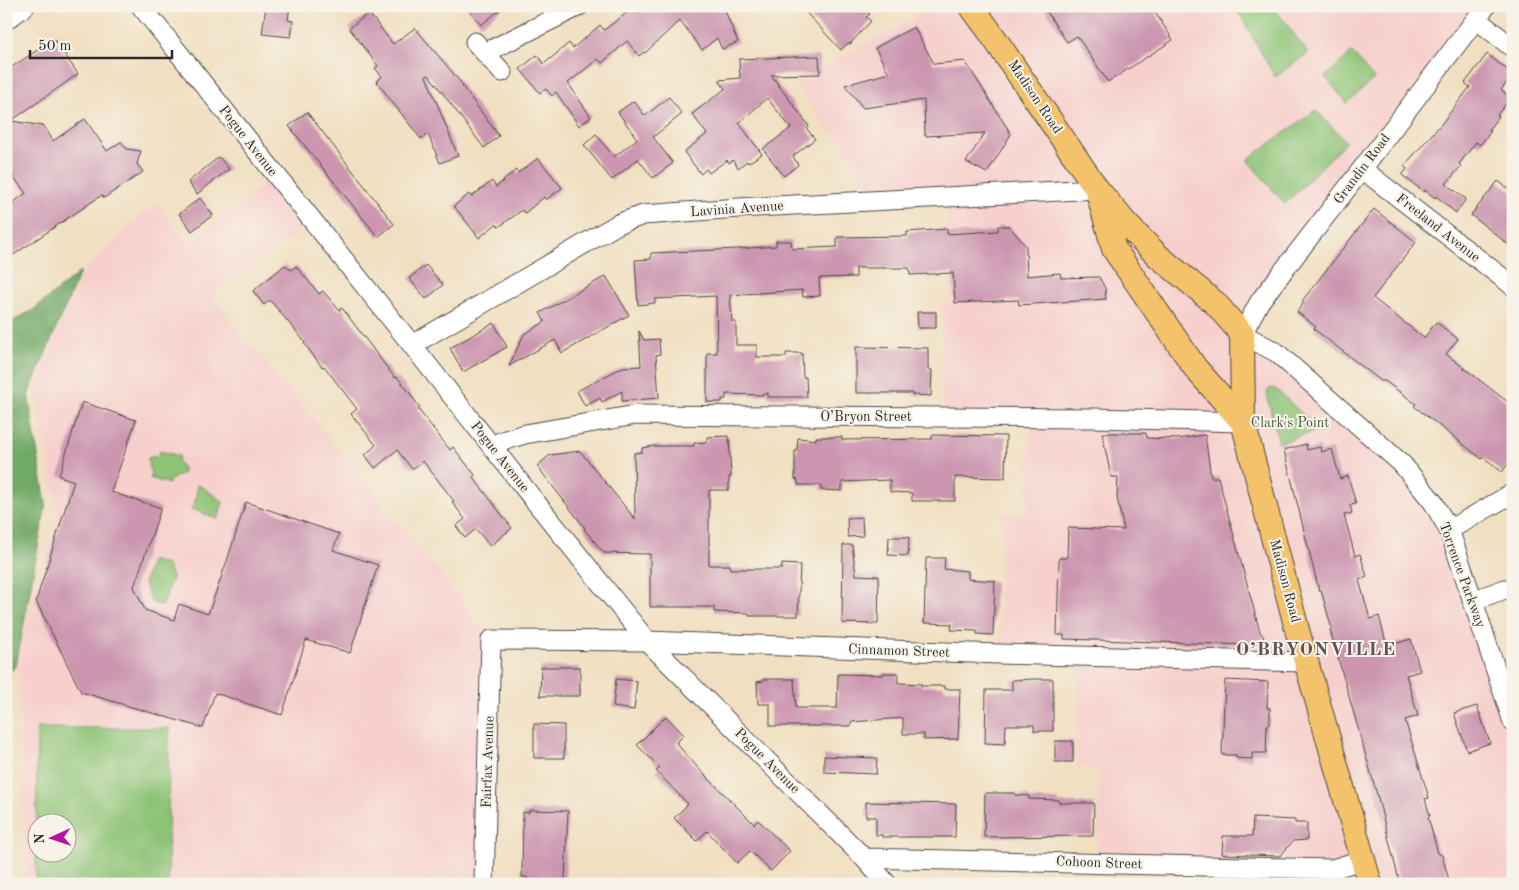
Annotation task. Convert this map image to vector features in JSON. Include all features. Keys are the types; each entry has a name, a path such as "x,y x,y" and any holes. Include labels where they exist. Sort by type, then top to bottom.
{"main road":[{"name":"Madison Road","path":"971,6 1097,189 1158,256 1215,303 1242,334 1243,422 1299,637 1370,884"},
{"name":"Madison Road","path":"1097,189 1114,249 1196,368 1243,422"}],"street":[{"path":"6,20 25,6"},
{"name":"Pogue Avenue","path":"141,6 647,641 864,858 887,884"},
{"path":"502,72 480,48 579,6"},
{"path":"1481,13 1513,48"},
{"name":"Grandin Road","path":"1242,334 1260,301 1481,13"},
{"name":"Freeland Avenue","path":"1362,169 1513,286"},
{"name":"Lavinia Avenue","path":"412,345 618,224 643,215 1097,189"},
{"name":"Torrence Parkway","path":"1242,334 1276,352 1402,464 1433,502 1449,530 1513,722"},
{"name":"O’Bryon Street","path":"492,447 502,441 525,434 636,415 1085,418 1243,422"},
{"path":"1449,530 1513,493"},
{"path":"1472,601 1513,589"},
{"name":"Cinnamon Street","path":"491,640 647,641 989,654 1307,662"},
{"name":"Fairfax Avenue","path":"484,884 491,640"},
{"name":"Cohoon Street","path":"864,858 1332,869 1362,860"}],"shaded area":[{"path":"936,6 1486,6 1242,334 1433,502 1513,722 1513,884 1217,884 1217,867 1096,862 1099,769 1076,767 1080,655 999,654 1001,513 1027,513 1030,418 944,417 941,304 952,303 946,198 882,201 794,82"},
{"path":"275,175 313,222 211,296 447,581 491,640 484,884 27,884 17,646 59,519 35,389 82,271 156,203 189,245"}],"green space":[{"path":"1235,6 1273,6 1308,53 1275,77"},
{"path":"1352,52 1374,79 1347,103 1325,77"},
{"path":"1316,110 1346,142 1285,204 1247,160"},
{"path":"80,272 28,395 46,504 16,666 6,676 6,325 33,310"},
{"name":"Clark's Point","path":"1273,388 1319,430 1279,443 1267,393 1269,389"},
{"path":"160,451 179,456 178,462 183,468 183,473 169,481 169,484 150,478 148,458 159,455"},
{"path":"197,485 223,502 218,519 191,509 196,499"},
{"path":"151,560 167,565 172,577 163,606 151,602 144,583"},
{"path":"37,728 169,728 168,884 36,884 36,862 78,862 78,812 36,812"}],"building":[{"path":"266,6 290,6 288,20 293,21 291,37 262,34"},
{"path":"466,6 505,6 481,25"},
{"path":"647,6 723,6 738,42 722,49 717,38 702,50 680,20 645,53 639,56 627,41 602,63 598,59 568,83 591,117 579,126 556,92 552,96 546,89 540,93 520,69 537,55 544,64 569,43 573,48 600,25 604,30 633,8 638,14"},
{"path":"800,6 862,6 870,14 866,17 871,21 850,44 848,43 841,50"},
{"path":"1043,6 1151,6 1173,40 1108,82 1077,36 1067,42"},
{"path":"369,13 393,44 415,28 463,85 499,136 484,148 429,75 426,76 458,156 440,163 428,134 421,139 376,81 382,77 375,68 378,66 349,28"},
{"path":"914,27 934,64 965,61 1011,134 987,173 966,162 985,133 925,136 924,100 863,108 845,85 889,73 875,48"},
{"path":"54,39 78,74 11,121 44,126 53,141 85,119 107,151 121,142 127,149 141,151 137,164 143,172 104,198 102,195 6,260 6,208 26,193 6,168 6,71"},
{"path":"1487,54 1513,74 1501,90 1511,98 1497,115 1499,116 1489,129 1491,131 1480,145 1476,142 1459,164 1461,166 1446,184 1466,199 1456,213 1436,196 1435,198 1425,190 1424,192 1402,175 1407,169 1404,166 1442,123 1470,87 1465,83"},
{"path":"819,56 820,74 771,75 809,126 807,129 815,139 793,156 798,165 784,176 763,149 791,128 767,98 739,123 762,154 748,163 747,161 738,168 733,160 729,163 727,160 709,173 706,169 701,174 684,152 707,134 692,114 725,89 719,80 740,78 739,59"},
{"path":"669,97 682,114 653,137 673,163 653,178 638,159 612,180 584,145 596,134 614,157 637,139 618,112 634,101 645,116"},
{"path":"307,112 394,224 378,237 289,126"},
{"path":"219,157 229,169 197,194 188,182"},
{"path":"538,158 562,188 546,200 544,197 525,213 522,210 499,227 496,224 479,238 454,206 469,194 471,197 492,181 496,187 516,170 518,173"},
{"path":"1498,181 1513,192 1513,248 1471,215"},
{"path":"200,198 213,215 192,231 179,214"},
{"path":"1374,209 1416,242 1373,298 1424,338 1436,322 1458,339 1446,354 1513,406 1513,457 1502,472 1483,457 1482,459 1414,406 1416,404 1385,381 1381,381 1314,329 1316,327 1297,312 1304,302 1302,301"},
{"path":"998,226 1009,226 1026,246 1027,276 1060,273 1061,278 1099,277 1105,288 1106,299 1019,305 1018,300 955,303 953,273 910,275 909,268 856,268 856,277 819,278 820,296 803,297 802,290 730,295 732,322 736,322 736,345 757,345 757,357 786,357 786,353 802,353 803,377 806,377 807,397 768,397 768,393 761,395 726,394 726,399 722,399 722,402 707,402 707,353 717,353 716,296 655,299 655,303 638,305 635,260 651,259 651,253 776,246 776,241 791,241 792,249 837,247 837,237 907,236 907,232 947,229 947,234 998,231"},
{"path":"285,265 291,270 296,266 319,294 323,291 339,310 342,308 395,378 397,377 407,389 420,408 418,409 450,450 453,447 475,475 473,477 512,528 490,546 476,529 465,538 456,526 465,519 452,502 454,501 423,461 412,469 397,450 375,468 365,455 376,445 351,414 357,409 270,300 264,305 253,291"},
{"path":"426,265 443,285 426,299 409,278"},
{"path":"606,276 629,315 562,353 555,340 509,366 524,334 545,322 540,313"},
{"path":"917,312 936,312 936,328 918,328"},
{"path":"494,323 507,347 463,372 450,348"},
{"path":"639,331 644,340 659,339 660,354 656,355 659,398 622,401 622,391 602,402 600,398 585,406 577,391 623,367 641,366"},
{"path":"856,347 928,348 928,370 932,370 931,396 912,395 912,393 856,393"},
{"path":"82,402 136,420 111,492 161,508 134,587 145,610 174,620 179,604 208,614 246,502 339,534 333,550 378,565 350,653 306,640 282,715 215,693 203,728 81,692 36,601 74,481 59,476"},
{"path":"1102,433 1146,433 1147,438 1177,439 1205,435 1211,477 1218,477 1260,632 1264,637 1258,642 1252,645 1064,639 1064,635 1057,635 1059,558 1067,558 1068,528 1124,530 1117,498 1118,477 1111,477"},
{"path":"932,435 1006,436 1005,478 955,477 955,501 912,501 912,493 890,492 890,480 842,482 842,491 821,490 821,485 798,485 798,480 795,479 795,451 797,451 798,438 816,440 816,437 842,437 842,440 932,439"},
{"path":"729,436 731,477 729,477 729,490 709,491 709,565 730,565 730,569 782,569 782,564 800,565 798,616 749,616 749,613 714,612 714,607 650,607 650,554 604,553 537,466 550,455 580,451 635,519 634,453 642,452 642,448 654,446 694,446 694,443 707,442 707,437"},
{"path":"1306,444 1307,450 1320,447 1321,452 1332,449 1340,479 1348,476 1356,504 1350,505 1352,513 1344,515 1355,556 1360,554 1367,577 1359,580 1370,619 1379,616 1387,646 1411,639 1420,671 1406,675 1418,716 1405,720 1429,798 1425,799 1430,816 1428,817 1438,853 1442,855 1450,884 1400,884 1378,798 1330,630 1332,629 1321,590 1319,591 1284,450"},
{"path":"862,517 863,536 848,537 847,518"},
{"path":"889,537 909,537 908,556 888,555"},
{"path":"843,545 852,545 856,575 879,576 878,624 842,623"},
{"path":"926,558 945,558 944,569 968,571 968,579 995,581 993,635 977,634 977,631 951,630 952,624 924,623"},
{"path":"541,667 580,667 580,696 540,696"},
{"path":"883,673 898,673 898,683 944,686 944,689 960,689 958,739 924,740 924,734 903,734 903,718 851,722 851,726 770,726 770,704 758,704 757,682 763,681 763,679 794,679 796,708 837,708 838,674 883,675"},
{"path":"616,679 637,681 634,710 613,707"},
{"path":"1053,679 1053,731 1034,731 1034,725 1006,725 1005,744 985,743 986,690 1012,690 1012,680"},
{"path":"1225,680 1268,682 1267,708 1270,708 1270,724 1267,724 1266,753 1252,753 1252,759 1236,758 1236,755 1222,755"},
{"path":"1477,706 1490,743 1467,751 1454,713"},
{"path":"666,716 684,735 676,743 698,768 754,824 758,820 790,851 771,871 750,851 737,863 707,831 697,841 674,818 688,804 656,771 660,768 637,745"},
{"path":"534,724 564,725 564,758 534,758"},
{"path":"1055,741 1073,741 1073,762 1055,762"},
{"path":"824,756 877,758 876,774 824,772"},
{"path":"985,793 1015,793 1015,795 1029,796 1029,799 1059,800 1059,803 1094,803 1093,836 984,837"},
{"path":"866,802 956,804 955,837 882,837 882,835 876,835 876,817 866,817"},
{"path":"529,810 568,811 565,880 527,880 527,877 522,877 523,812 529,813"},
{"path":"1253,818 1295,820 1295,823 1307,823 1307,840 1293,841 1280,856 1222,854 1223,836 1252,836"}],"district":[{"name":"O’BRYONVILLE","path":"1316,650"}]}
